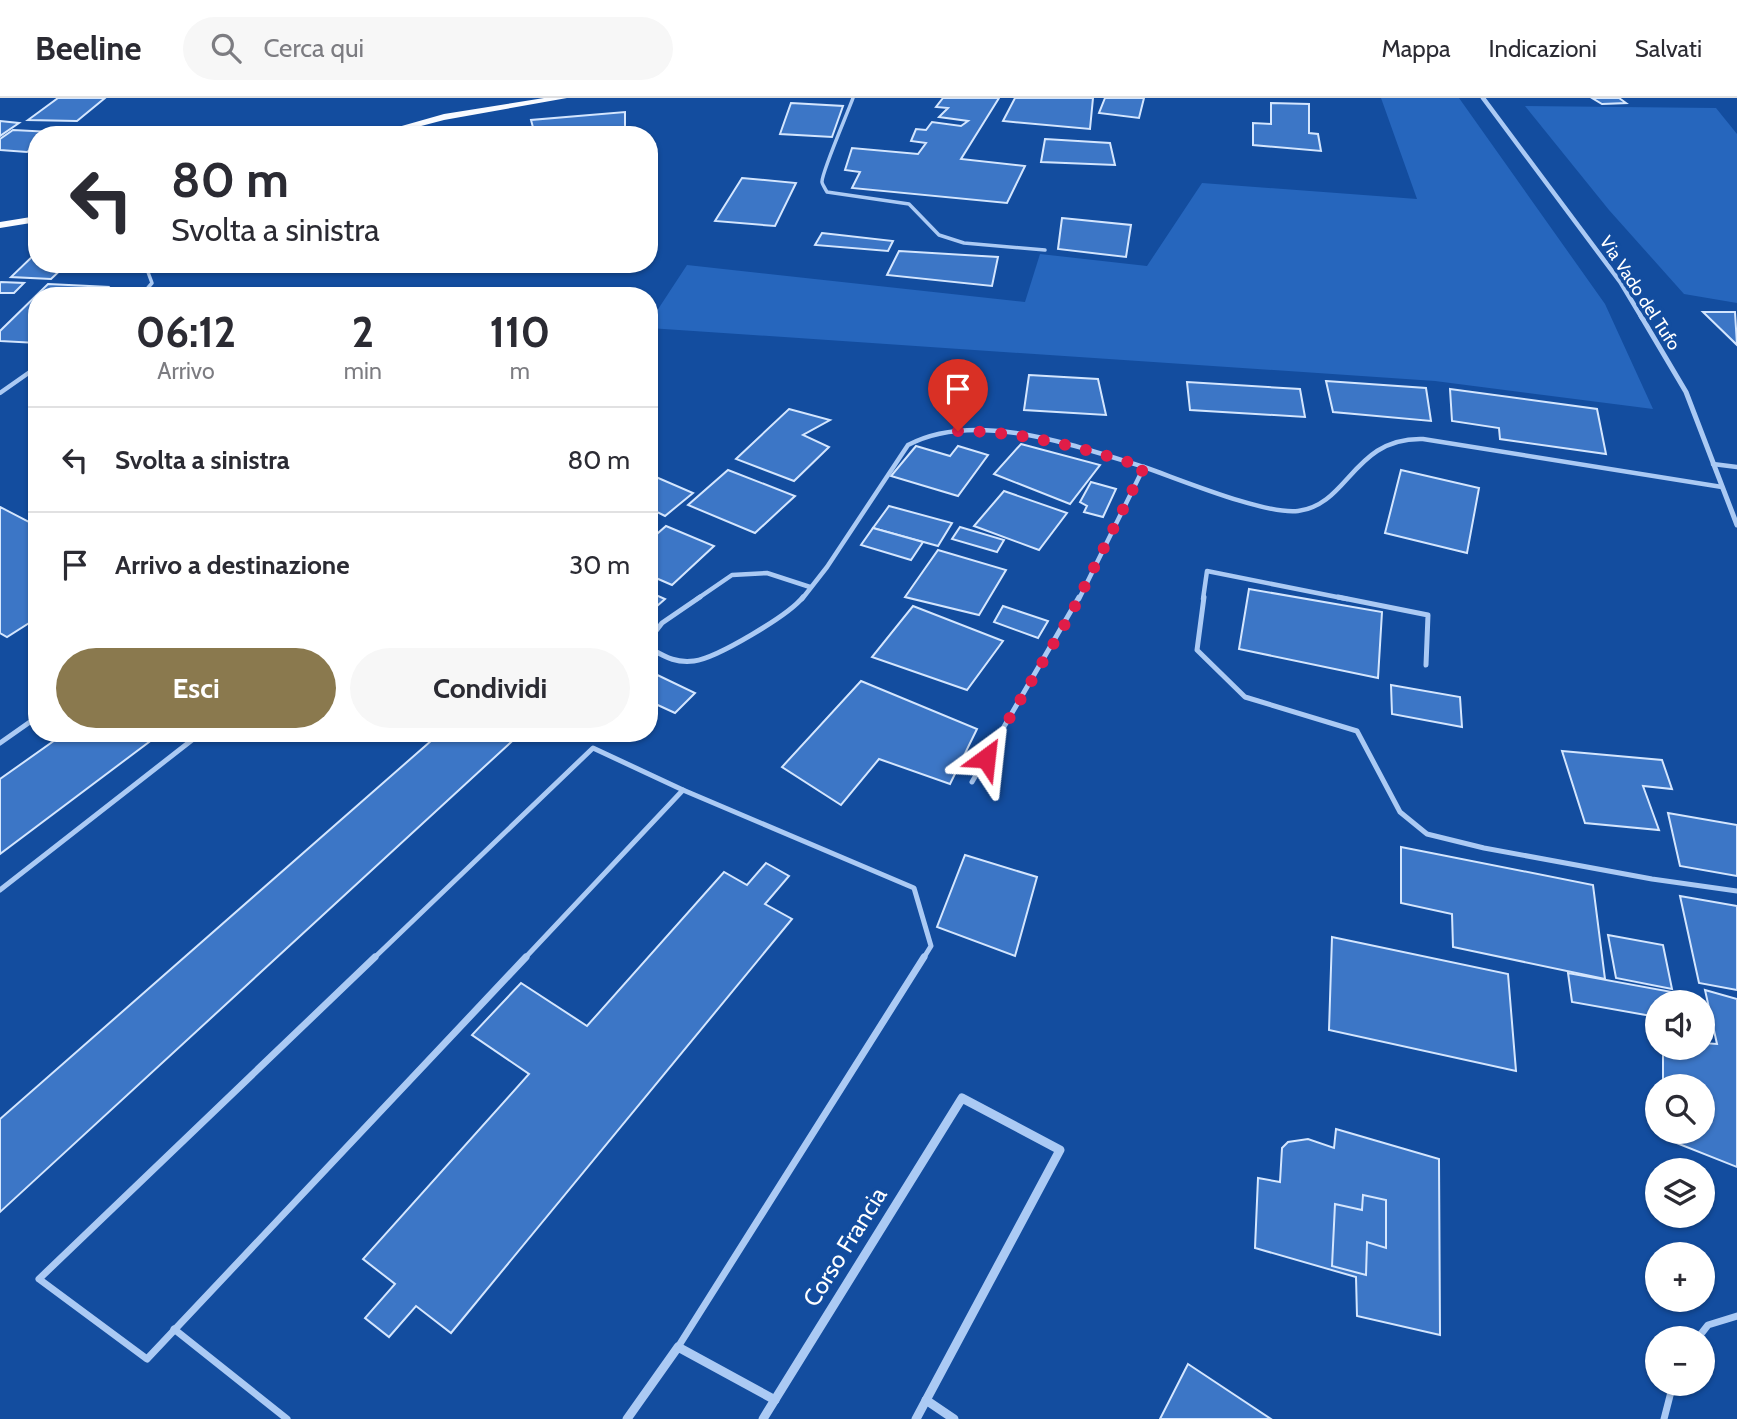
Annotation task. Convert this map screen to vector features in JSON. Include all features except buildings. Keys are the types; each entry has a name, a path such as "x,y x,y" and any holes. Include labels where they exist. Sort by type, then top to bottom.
{"main road":[{"path":"409,126 444,117 562,98"},
{"path":"0,225 28,220"}],"street":[{"name":"Via Vado del Tufo","path":"1483,98 1621,283 1686,392 1737,525"},
{"name":"Corso Francia","path":"763,1419 962,1098 1060,1150 926,1400"},
{"path":"627,1419 678,1347 775,1400"},
{"path":"916,1419 926,1400 954,1419"}],"lane":[{"path":"853,98 839,139 824,170 822,183 827,192 909,204 939,235 964,243 1045,250"},
{"path":"0,393 28,373"},
{"path":"658,653 672,661 697,661 749,636 796,606 908,445 917,437 934,431 982,431 1045,439 1267,506 1297,511 1318,504 1366,460 1388,443 1400,439 1423,439 1723,487"},
{"path":"1713,464 1737,467"},
{"path":"972,782 1071,614 1144,467"},
{"path":"1426,665 1428,615 1207,571 1197,650 1245,697 1357,731 1400,812 1427,834 1484,849 1737,891"},
{"path":"658,628 732,575 767,573 810,587"},
{"path":"0,743 28,723"},
{"path":"0,890 189,742"},
{"path":"678,1347 931,946 914,888 683,790 593,748 39,1279 147,1359 683,790"},
{"path":"1707,1326 1737,1316"},
{"path":"174,1329 287,1419"},
{"path":"1664,1419 1670,1396"}],"shaded area":[{"path":"1381,98 1459,98 1605,304 1653,409 1435,381 658,329 658,309 687,265 1025,302 1040,254 1147,266 1202,183 1417,199"},
{"path":"1525,106 1716,108 1737,134 1737,303 1684,294 1609,210"}],"route":[{"path":"958,431 982,431 1045,439 1144,467 1071,614 986,758"}]}
